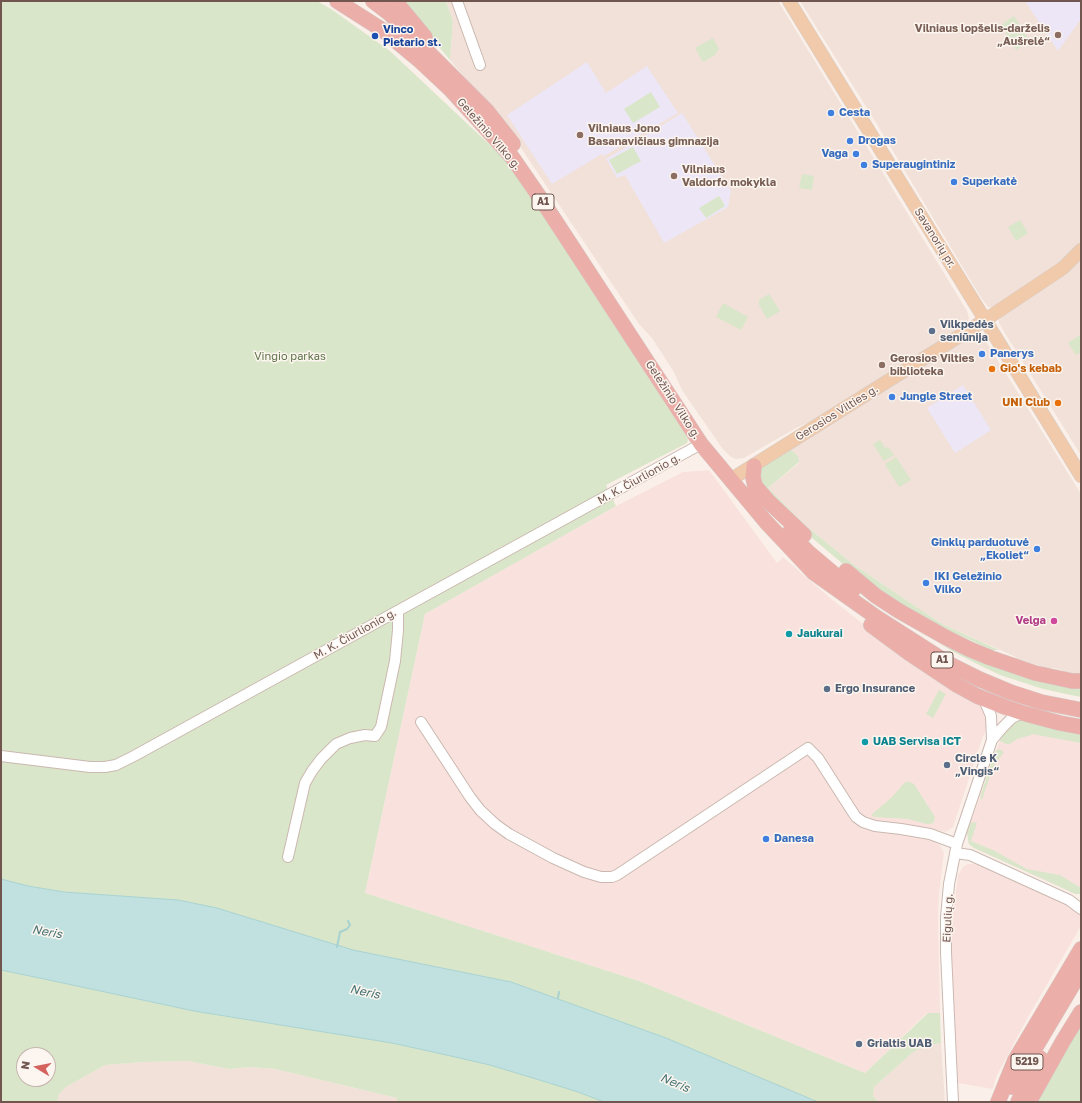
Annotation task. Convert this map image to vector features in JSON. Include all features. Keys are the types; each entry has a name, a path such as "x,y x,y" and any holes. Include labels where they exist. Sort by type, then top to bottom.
{"highway":[{"name":"Geležinio Vilko g.","path":"337,1 384,31 419,60 451,90 512,157 543,202 698,446 755,495 783,527 808,552 825,574 876,618 956,668 994,686 1021,696 1081,710"},
{"name":"Geležinio Vilko g.","path":"374,1 390,14 487,111 520,152 656,356 735,478 798,558 852,589 922,638 982,672 1013,685 1043,695 1081,702"},
{"path":"395,1 487,111"},
{"path":"754,466 753,482 764,496 794,526 876,596 916,621 968,649 1035,673 1072,681 1081,681"},
{"path":"764,496 783,527"},
{"path":"825,574 876,596"},
{"path":"825,574 857,613 884,635 957,685 992,702 1026,714 1081,727"},
{"path":"998,1102 1015,1060 1081,949"},
{"name":"5219","path":"1018,1102 1081,971"},
{"name":"5219","path":"1003,1102 1081,988"},
{"path":"1029,1102 1081,1012"},
{"path":"1018,1102 1063,1041"}],"main road":[{"name":"Savanorių pr.","path":"788,1 1081,476"},
{"name":"Gerosios Vilties g.","path":"735,478 985,320 1063,268 1081,250"}],"street":[{"path":"458,1 480,65"},
{"name":"M. K. Čiurlionio g.","path":"1,756 90,767 105,767 134,756 698,446"},
{"path":"288,857 305,783 312,771 321,759 336,744 350,738 365,735 375,736 381,727 395,661 398,611"},
{"name":"Eigulių g.","path":"953,1102 946,918 948,891 956,849 992,740 992,716 985,702 978,696"},
{"name":"Eigulių g.","path":"992,740 1012,718 1018,715 1026,714"},
{"path":"421,722 470,797 494,824 553,858 584,872 601,877 612,877 617,875 808,748 818,758 856,817 862,822 875,826 930,834 956,849 1069,900 1081,909"},
{"path":"1069,900 1081,900"}],"shaded area":[{"path":"446,1 778,1 967,311 969,318 967,323 812,421 796,428 744,458 736,459 731,457 722,448 682,390 674,372 652,338 639,324 513,136 450,60 453,21"},
{"path":"800,1 1081,1 1081,245 1058,267 994,308 988,307"},
{"name":"Vilniaus lopšelis-darželis „Aušrelė“","path":"1025,1 1081,1 1081,19 1058,51"},
{"name":"Vilniaus Jono Basanavičiaus gimnazija","path":"587,62 606,93 647,66 678,113 604,156 602,154 552,184 507,115"},
{"name":"Vilniaus Valdorfo mokykla","path":"682,113 731,191 728,207 664,243 625,175 617,178 606,159"},
{"path":"1081,254 1081,455 1008,338 999,323 999,319 1000,316"},
{"path":"975,334 980,335 985,340 1081,494 1081,676 1064,675 1062,670 1048,668 1018,659 942,624 854,565 805,525 768,488 799,463 798,456 787,450"},
{"path":"963,385 991,430 955,453 927,408"},
{"path":"709,470 777,563 783,557 829,597 891,646 985,708 987,728 953,827 946,832 937,830 934,842 940,845 944,853 938,917 940,1013 927,1013 865,1073 639,981 365,893 425,614 616,506 683,472"},
{"path":"1081,731 1081,894 1075,894 974,848 969,844 967,833 1002,734"},
{"path":"968,864 979,865 1072,907 1081,913 1081,926 1027,1019 996,1077 993,1089 957,1083 951,933 958,875 963,867"},
{"path":"941,1043 945,1102 879,1102 873,1096 874,1087 912,1053 924,1046"},
{"path":"188,1061 229,1069 250,1067 275,1069 397,1098 397,1102 57,1102 59,1094 66,1087 105,1065"}],"green space":[{"name":"Vingio parkas","path":"1,1 317,1 331,9 390,51 509,163 688,440 687,443 606,485 616,506 425,614 365,893 639,981 865,1073 928,1013 940,1013 941,1043 924,1046 912,1053 874,1087 873,1096 879,1102 818,1102 666,1038 511,982 353,950 217,908 178,900 64,892 28,886 1,879"},
{"path":"400,1 446,1 453,21 450,60"},
{"path":"1014,16 1030,41 1016,50 1001,25"},
{"path":"713,38 719,49 715,55 703,62 695,48"},
{"path":"651,92 660,107 633,123 624,109"},
{"path":"633,147 641,161 617,174 609,160"},
{"path":"802,174 814,176 812,190 799,188"},
{"path":"719,196 725,206 706,218 699,208"},
{"path":"1020,220 1028,233 1016,241 1008,227"},
{"path":"769,294 780,311 767,319 759,305 759,300"},
{"path":"723,303 748,317 741,330 716,317"},
{"path":"1080,335 1081,352 1076,355 1068,343"},
{"path":"880,440 885,448 888,447 894,455 884,461 873,444"},
{"path":"787,450 792,451 798,456 799,462 768,488 805,525 854,565 942,624 999,650 992,650 920,617 855,574 802,529 759,487 757,470"},
{"path":"896,457 911,480 899,487 885,464"},
{"path":"934,639 1081,686 1081,697 1043,689 1000,675 950,650"},
{"path":"939,690 946,694 933,718 926,714"},
{"path":"1018,719 1081,731 1081,743 1032,734 1017,739 1010,744 1000,741 1002,734"},
{"path":"999,749 1004,752 993,767 982,800 980,797 995,752"},
{"path":"905,782 914,784 935,817 934,822 931,824 926,824 908,819 874,817 871,815 892,797"},
{"path":"971,822 977,823 971,841 993,850 1027,869 1060,875 1081,888 1081,894 1075,894 974,848 969,844 967,833"},
{"path":"1,970 194,1011 392,1043 490,1065 578,1092 604,1102 397,1102 397,1098 275,1069 250,1067 229,1069 188,1061 105,1065 66,1087 59,1094 57,1102 1,1102"},
{"path":"1081,1025 1081,1102 1036,1102"}],"water":[{"name":"Neris","path":"1,879 28,886 64,892 178,900 217,908 353,950 511,982 666,1038 818,1102 604,1102 578,1092 490,1065 392,1043 194,1011 1,970"}],"waterway":[{"path":"337,947 340,932 347,929 350,925 348,921"},
{"path":"558,998 559,992"}],"place":[{"name":"Vilniaus lopšelis-darželis „Aušrelė“","path":"1058,35"},
{"name":"Vinco Pietario st.","path":"375,36"},
{"name":"Cesta","path":"831,113"},
{"name":"Vilniaus Jono Basanavičiaus gimnazija","path":"580,135"},
{"name":"Drogas","path":"850,141"},
{"name":"Vaga","path":"856,154"},
{"name":"Superaugintiniz","path":"864,165"},
{"name":"Vilniaus Valdorfo mokykla","path":"674,176"},
{"name":"Superkatė","path":"954,182"},
{"name":"Vilkpedės seniūnija","path":"932,331"},
{"name":"Panerys","path":"982,354"},
{"name":"Gerosios Vilties biblioteka","path":"882,365"},
{"name":"Gio's kebab","path":"992,369"},
{"name":"Jungle Street","path":"892,397"},
{"name":"UNI Club","path":"1058,403"},
{"name":"Ginklų parduotuvė „Ekoliet“","path":"1037,549"},
{"name":"IKI Geležinio Vilko","path":"926,583"},
{"name":"Velga","path":"1054,621"},
{"name":"Jaukurai","path":"789,634"},
{"name":"Ergo Insurance","path":"827,689"},
{"name":"UAB Servisa ICT","path":"865,742"},
{"name":"Circle K „Vingis“","path":"947,765"},
{"name":"Danesa","path":"766,839"},
{"name":"Grialtis UAB","path":"859,1044"}]}
